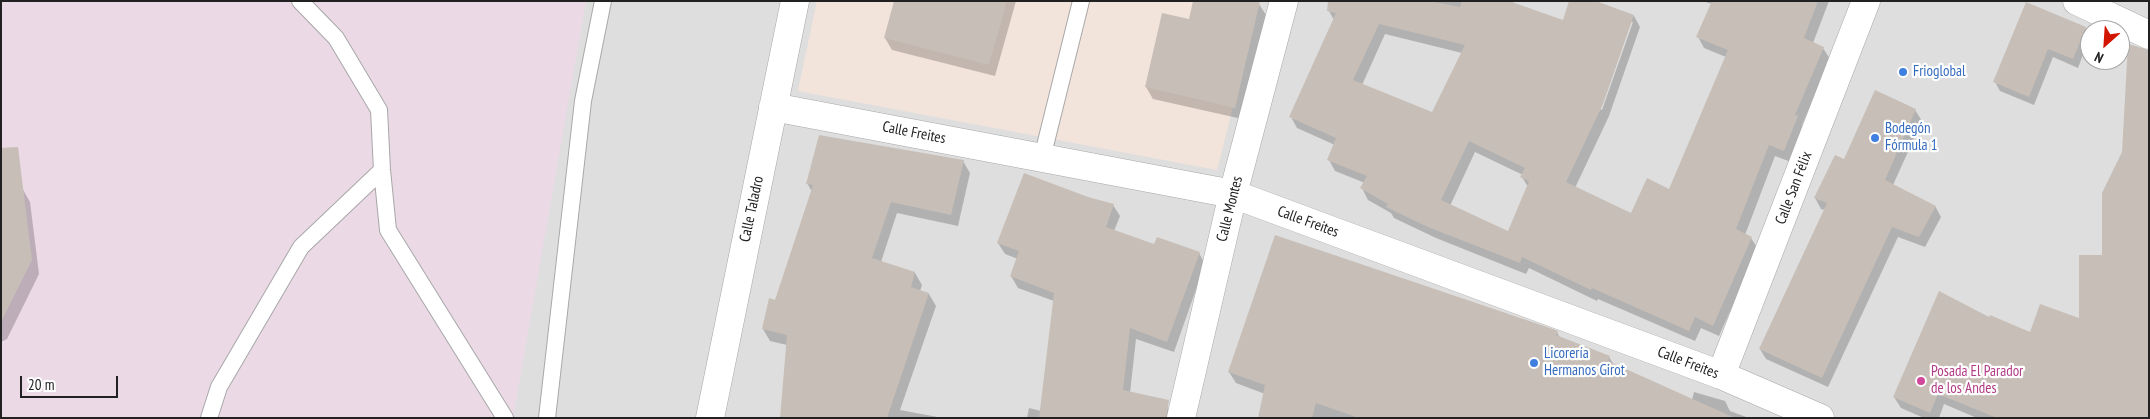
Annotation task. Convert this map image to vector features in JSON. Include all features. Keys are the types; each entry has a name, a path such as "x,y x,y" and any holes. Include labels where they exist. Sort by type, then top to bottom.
{"street":[{"name":"Calle Taladro","path":"710,418 794,1"},
{"name":"Calle Montes","path":"1181,418 1233,194 1284,1"},
{"name":"Calle San Félix","path":"1721,375 1866,1"},
{"path":"2077,1 2149,34"},
{"name":"Calle Freites","path":"773,106 1233,194 1721,375 1820,418"}],"lane":[{"path":"300,1 336,38 379,110 388,230 505,418"},
{"path":"548,418 583,101 603,1"},
{"path":"1042,158 1081,1"},
{"path":"209,418 219,387 300,247 382,170"}],"shaded area":[{"path":"1,1 2149,1 2149,418 1,418"},
{"path":"1,1 586,1 513,418 1,418"},
{"path":"817,1 1260,1 1217,170 798,91"}],"building":[{"path":"894,1 1007,1 989,65 884,38"},
{"path":"1193,1 1260,1 1235,108 1145,87 1162,13 1189,19"},
{"path":"1328,1 1429,1 1460,7 1462,1 1509,1 1563,20 1569,1 1596,1 1634,15 1603,104 1566,182 1631,213 1647,178 1669,189 1728,50 1696,37 1712,1 1818,1 1804,38 1824,47 1795,115 1798,116 1784,151 1769,145 1736,229 1752,237 1713,326 1695,317 1689,331 1592,288 1591,290 1522,257 1520,263 1428,227 1386,207 1388,204 1360,188 1367,176 1327,160 1336,138 1289,117 1336,13 1327,11","holes":["1379,24 1465,45 1432,112 1353,80","1469,141 1525,168 1520,177 1529,181 1508,231 1441,200"]},
{"path":"2026,2 2080,24 2080,42 2073,59 2048,49 2029,97 1993,82"},
{"path":"2130,45 2149,50 2149,418 1997,418 1938,394 1930,413 1893,397 1939,291 1989,317 1990,315 2030,332 2040,304 2079,318 2079,255 2102,255 2102,193 2122,152 2127,70 2130,70"},
{"path":"1875,90 1916,109 1885,180 1936,206 1919,237 1892,227 1822,378 1759,349 1827,203 1814,198 1835,155 1844,159"},
{"path":"819,135 964,160 951,215 891,202 872,258 915,272 911,287 929,293 887,418 780,418 787,335 762,329 769,298 775,300 813,185 806,184"},
{"path":"18,147 32,260 1,322 1,148"},
{"path":"1024,173 1088,197 1114,204 1106,227 1154,244 1157,237 1200,252 1167,342 1130,328 1123,390 1169,400 1166,418 1039,418 1054,293 1010,276 1019,251 997,243"},
{"path":"1275,235 1553,329 1558,331 1556,335 1610,356 1608,361 1735,418 1359,418 1316,403 1312,418 1258,418 1265,385 1228,372"}],"place":[{"name":"Frioglobal","path":"1903,72"},
{"name":"Bodegón Fórmula 1","path":"1875,138"},
{"name":"Licorería Hermanos Girot","path":"1534,363"},
{"name":"Posada El Parador de los Andes","path":"1921,381"}]}
